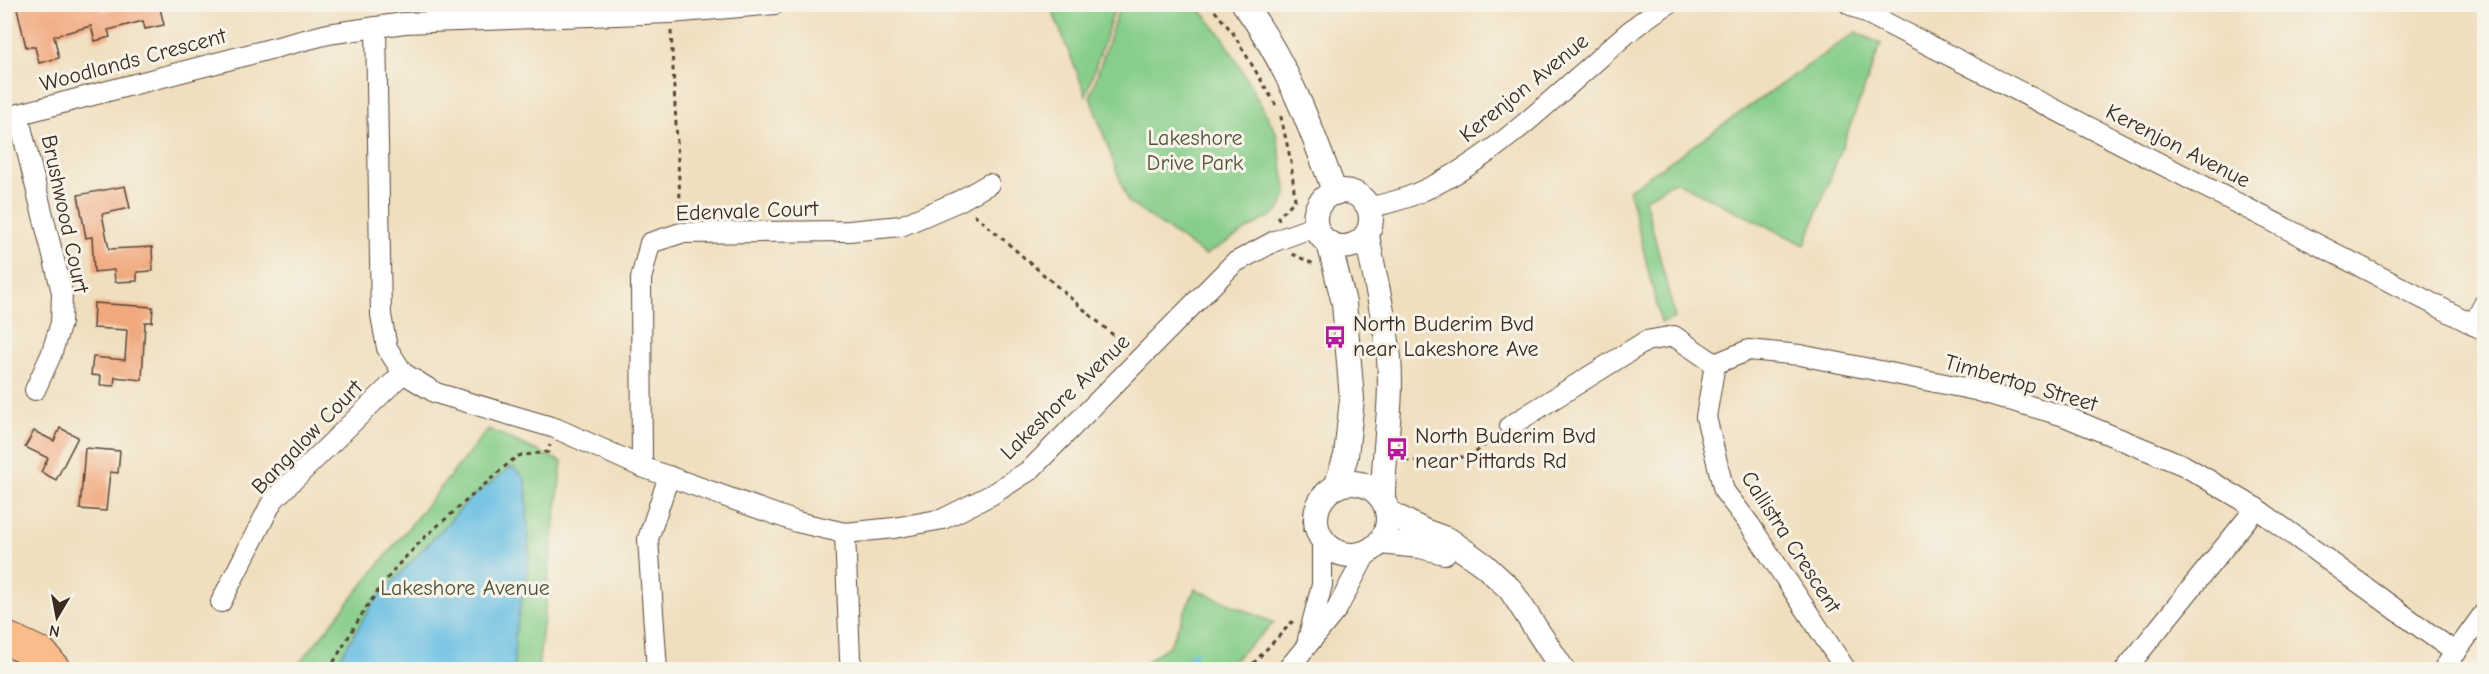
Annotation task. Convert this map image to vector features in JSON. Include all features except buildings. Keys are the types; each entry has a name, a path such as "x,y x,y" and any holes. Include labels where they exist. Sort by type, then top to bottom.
{"highway":[{"path":"7,637 32,669"},
{"path":"7,637 42,655 54,669"}],"street":[{"path":"1244,4 1273,47 1310,126 1335,193"},
{"name":"Kerenjon Avenue","path":"1849,4 1887,12 2479,327"},
{"name":"Woodlands Crescent","path":"11,116 328,34 376,27 510,12 670,13 774,5"},
{"name":"Kerenjon Avenue","path":"1369,208 1413,195 1465,167 1529,122 1658,7"},
{"name":"Lakeshore Avenue","path":"376,27 381,315 387,348 403,373 436,393 555,428 642,467 796,522 845,533 894,528 943,519 991,495 1030,470 1233,263 1284,238 1323,234"},
{"name":"Brushwood Court","path":"11,116 62,292 61,323 51,355 35,390"},
{"name":"Edenvale Court","path":"642,467 641,279 650,243 681,233 849,231 901,225 960,201 989,184"},
{"path":"1307,644 1322,585 1314,540 1318,530 1317,510 1328,483 1346,456 1352,399 1344,303 1316,217 1321,202 1335,193 1343,192 1359,196 1369,208 1372,217 1366,236 1361,242 1345,247 1323,234"},
{"path":"1287,669 1337,609 1374,547 1386,533 1383,462 1390,406 1389,357 1366,236"},
{"path":"2479,327 2484,304"},
{"path":"1510,426 1646,341 1674,336 1715,364"},
{"name":"Timbertop Street","path":"1715,364 1749,350 1800,355 1975,390 2064,416 2183,465 2256,508 2456,652"},
{"name":"Callistra Crescent","path":"1715,364 1706,417 1724,491 1750,525 1846,669"},
{"name":"Bangalow Court","path":"221,602 273,500 403,373"},
{"path":"657,669 648,539 669,476"},
{"path":"1328,483 1357,483 1367,486 1385,506 1424,531 1449,540 1484,565 1510,589 1563,669"},
{"path":"2125,669 2256,508"},
{"path":"845,533 850,659 854,669"},
{"path":"1314,540 1342,554 1355,555 1374,547 1420,546 1484,565"},
{"path":"2443,669 2484,613"}],"path":[{"path":"1209,4 1233,33 1280,111 1291,162 1295,200 1278,217 1284,238 1293,255 1314,264"},
{"path":"670,13 681,233"},
{"path":"960,201 1140,358"},
{"path":"1402,461 1471,456 1510,426"},
{"path":"329,669 365,609 395,568 426,537 517,456 548,452 555,428"},
{"path":"1314,540 1304,514 1328,483"},
{"path":"1247,669 1259,660 1300,613"}],"green space":[{"path":"1050,5 1116,5 1086,95"},
{"name":"Lakeshore Drive Park","path":"1120,5 1196,5 1223,37 1276,132 1287,193 1279,211 1205,255 1128,202 1090,97"},
{"path":"1856,32 1881,44 1805,245 1675,181 1645,199 1675,318 1661,323 1629,190"},
{"name":"Lakeshore Avenue","path":"488,429 562,462 538,669 294,670"},
{"path":"1195,589 1274,623 1224,669 1136,669 1170,645"}],"water":[{"name":"Lakeshore Avenue","path":"512,467 526,479 529,561 515,634 514,669 333,669 373,603 472,497"}],"waterway":[{"path":"1181,670 1195,652"}],"place":[{"name":"North Buderim Bvd near Lakeshore Ave","path":"1335,337"},
{"name":"North Buderim Bvd near Pittards Rd","path":"1397,449"}]}
